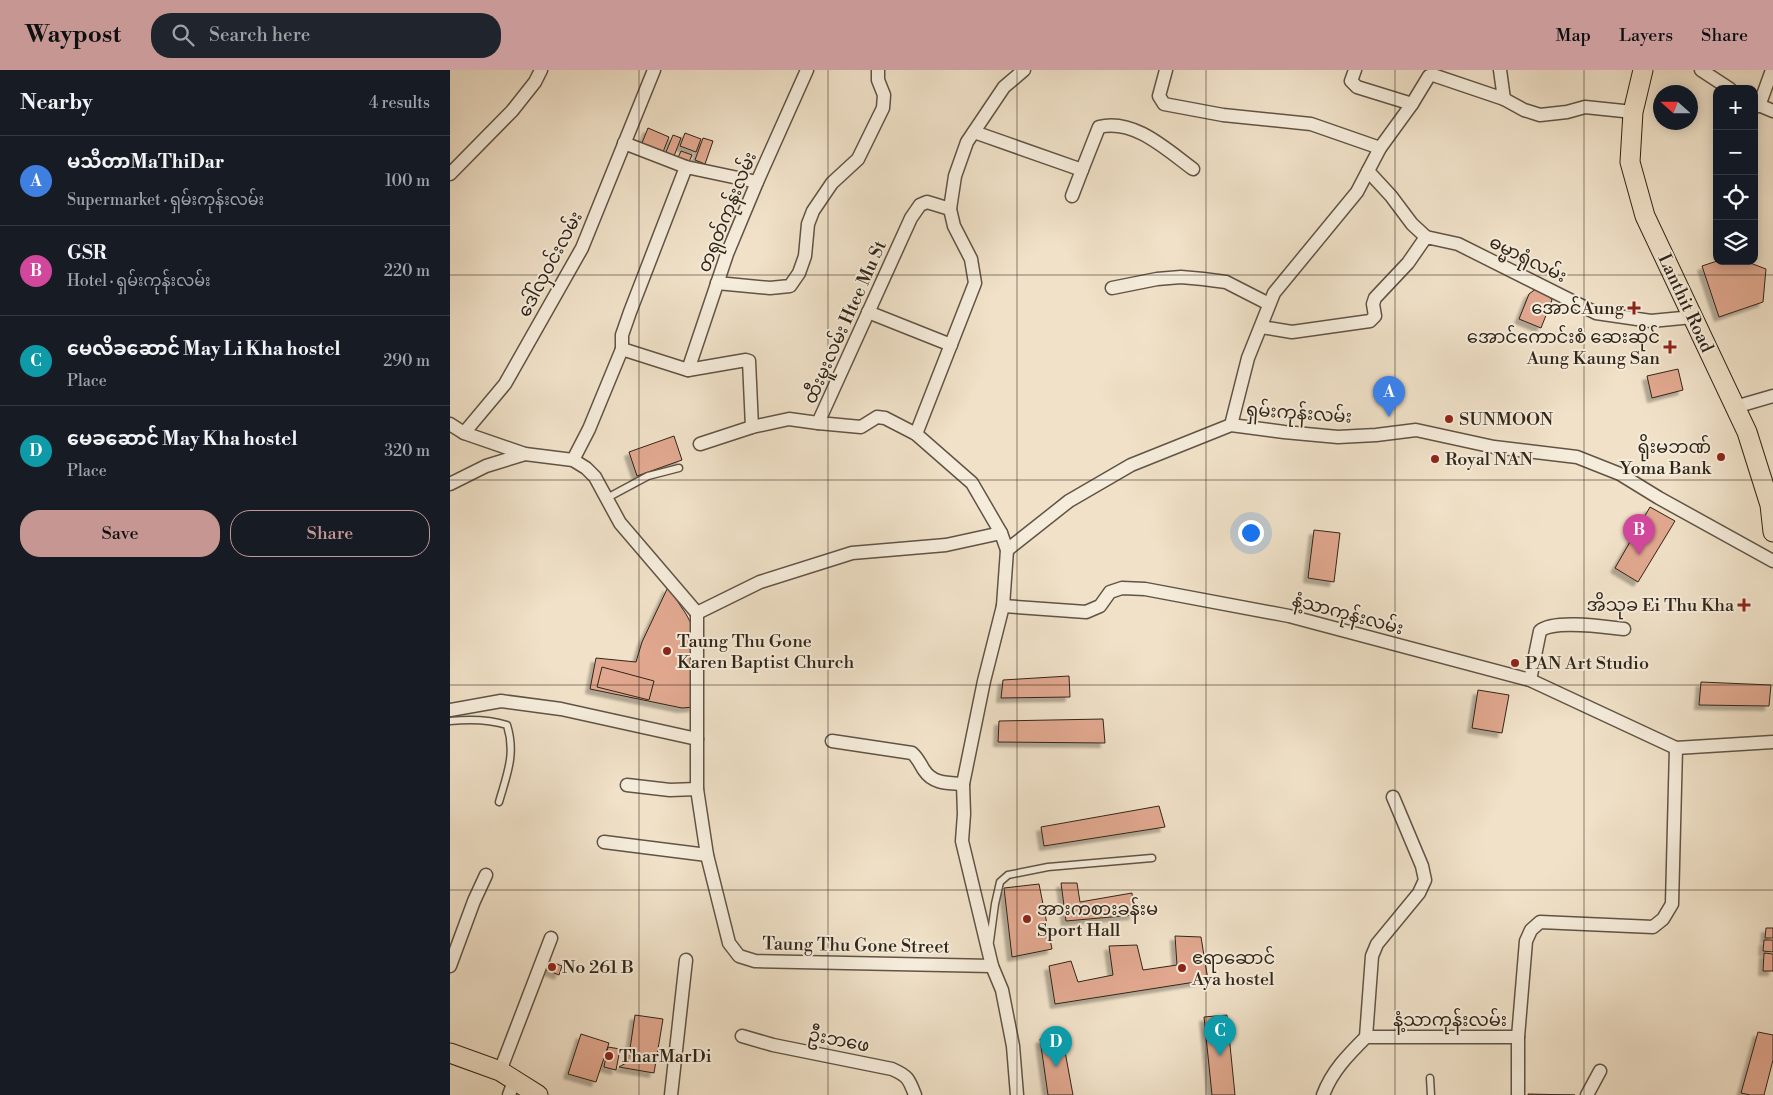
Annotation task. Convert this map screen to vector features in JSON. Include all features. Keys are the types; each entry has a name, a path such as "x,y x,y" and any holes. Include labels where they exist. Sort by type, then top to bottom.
{"main road":[{"name":"Lanthit Road","path":"1643,70 1633,112 1630,162 1646,216 1747,432 1770,505 1773,532"},
{"path":"450,1053 507,1082 538,1095"}],"street":[{"path":"450,174 512,111 535,82 540,70"},
{"name":"ဒေါ်လှဝင်းလမ်း","path":"464,433 505,384 582,248 654,70"},
{"path":"717,283 754,287 790,286 799,273 805,256 808,224 812,211 832,184 858,159 883,108 884,95 878,80 878,70"},
{"path":"916,434 975,283 971,259 954,226 950,209 954,176 967,142 1004,87 1024,70"},
{"path":"1166,70 1159,96 1164,104 1223,115 1311,124 1380,148"},
{"path":"1355,70 1351,81 1357,88 1412,104"},
{"path":"1500,70 1504,99"},
{"path":"1701,70 1724,85"},
{"path":"1758,102 1772,70"},
{"name":"တရုတ်ကုန်းလမ်း","path":"688,370 727,254 803,71"},
{"path":"1231,425 1248,358 1274,293 1357,192 1380,148 1412,104 1426,78 1433,75 1504,99 1524,110 1540,115 1567,112 1585,106 1633,112"},
{"path":"1758,104 1773,111"},
{"path":"1072,196 1099,127 1107,125 1132,129 1158,142 1193,169"},
{"path":"974,132 1082,170"},
{"path":"624,143 686,167 757,182"},
{"path":"573,460 589,429 622,350 622,335 630,312 686,167"},
{"path":"1261,327 1292,332 1370,321 1374,316 1373,304 1375,298 1408,262 1426,237 1412,224 1391,196 1368,171"},
{"name":"ထီးမူးလမ်း Htee Mu St","path":"700,444 752,427 789,419 818,423 911,218 920,204 927,202 950,209"},
{"name":"ဓမ္မာရုံလမ်း","path":"1426,237 1458,244 1596,313 1651,321 1693,317"},
{"path":"1112,288 1157,279 1181,277 1203,279 1226,282 1269,304"},
{"path":"868,312 951,345"},
{"path":"622,350 688,370 749,361 752,427"},
{"path":"1735,407 1773,396"},
{"path":"818,423 861,427 877,416 885,418 916,434 972,483 1001,533 1007,550 1003,606 984,681 963,784 964,814 962,841 992,966 1002,990 1011,1036 1017,1095"},
{"path":"450,424 464,433 525,454 573,460 586,468 595,476 620,523 697,613 760,582 852,553 946,544 1001,533"},
{"name":"ရှမ်းကုန်းလမ်း","path":"1007,550 1068,501 1131,465 1231,425 1284,432 1338,436 1376,435 1416,430 1494,447 1577,457 1620,474 1659,498 1773,561"},
{"path":"450,484 486,466 525,454"},
{"name":"နံ့သာကုန်းလမ်း","path":"1003,606 1086,612 1100,606 1110,592 1122,588 1145,589 1289,616 1530,680 1676,748 1773,742"},
{"name":"Taung Thu Gone Street","path":"697,613 697,789 707,854 729,943 739,956 755,961 992,966"},
{"path":"1530,680 1540,630 1545,627 1593,625 1624,630"},
{"path":"450,710 501,701 561,709 697,739"},
{"path":"832,741 912,753 917,757 927,775 941,783 963,784"},
{"name":"နံ့သာကုန်းလမ်း","path":"1366,1037 1518,1037 1526,941 1531,930 1540,922 1653,927 1663,919 1672,904 1676,748"},
{"path":"627,785 670,790 697,789"},
{"path":"1323,1095 1327,1084 1341,1062 1366,1037 1372,956 1376,944 1419,893 1425,880 1422,866 1393,797"},
{"path":"604,842 707,854"},
{"path":"450,966 474,901 486,875"},
{"path":"507,1082 551,938"},
{"path":"671,1095 686,960"},
{"name":"ဦးဘဖေ","path":"742,1036 773,1045 892,1069 904,1074 910,1080 915,1095"},
{"path":"1518,1037 1518,1095"},
{"path":"1587,1095 1600,1071"}],"lane":[{"path":"607,498 648,476 679,468"},
{"path":"450,721 466,719 492,720 507,725 512,739 511,762 499,802"},
{"path":"988,950 1000,882 1008,874 1048,867 1152,858"},
{"path":"1430,1078 1431,1095"}],"building":[{"path":"648,128 669,137 663,152 642,143"},
{"path":"685,133 701,139 696,152 680,146"},
{"path":"673,135 681,138 674,156 666,152"},
{"path":"703,138 713,141 705,164 695,160"},
{"path":"681,151 692,155 688,164 677,160"},
{"path":"1713,262 1713,265 1756,265 1766,269 1763,302 1719,317 1702,266"},
{"path":"1541,285 1552,300 1541,328 1519,319 1529,294"},
{"path":"1678,369 1683,390 1652,398 1647,376"},
{"path":"674,436 682,460 637,476 629,452"},
{"path":"1650,507 1675,521 1638,582 1615,568"},
{"path":"1314,530 1340,533 1334,582 1308,578"},
{"name":"Taung Thu Gone Karen Baptist Church","path":"668,587 695,631 694,707 682,708 590,689 596,658 636,662 642,642"},
{"path":"602,667 654,681 649,700 597,687"},
{"path":"1069,676 1070,697 1001,698 1003,680"},
{"path":"1701,682 1771,685 1769,706 1699,705"},
{"path":"1478,690 1509,695 1502,733 1472,728"},
{"path":"1103,719 1105,743 998,742 999,721"},
{"path":"1159,806 1165,827 1044,846 1041,827"},
{"path":"1061,883 1077,883 1080,902 1132,893 1134,915 1066,921"},
{"name":"အားကစားခန်းမ Sport Hall","path":"1039,884 1052,949 1012,957 1004,888"},
{"path":"1766,928 1773,928 1773,938 1765,938"},
{"name":"ဧရာဆောင် Aya hostel","path":"1175,936 1201,937 1208,980 1055,1004 1049,966 1071,961 1078,982 1113,975 1109,946 1137,945 1143,970 1177,965"},
{"path":"1764,940 1773,940 1773,952 1763,951"},
{"path":"1764,953 1773,954 1773,971 1763,971"},
{"name":"No 261 B","path":"545,959 562,966 559,975 542,968"},
{"path":"635,1015 663,1019 654,1073 619,1067 628,1062"},
{"path":"1227,1015 1235,1095 1212,1095 1204,1017"},
{"path":"1758,1032 1773,1035 1773,1060 1764,1095 1750,1095 1741,1093"},
{"path":"581,1034 609,1043 596,1082 568,1074"},
{"path":"1062,1035 1073,1095 1048,1095 1040,1039"},
{"path":"608,1047 620,1049 616,1070 604,1067"},
{"path":"1528,1094 1575,1095 1528,1095"}],"place":[{"name":"အောင်Aung","path":"1634,308"},
{"name":"အောင်ကောင်းစံ ဆေးဆိုင် Aung Kaung San","path":"1670,347"},
{"name":"မသီတာMaThiDar","path":"1389,417"},
{"name":"SUNMOON","path":"1449,419"},
{"name":"ရိုးမဘဏ် Yoma Bank","path":"1721,457"},
{"name":"Royal NAN","path":"1435,459"},
{"name":"GSR","path":"1639,555"},
{"name":"အိသုခ Ei Thu Kha","path":"1744,605"},
{"name":"Taung Thu Gone Karen Baptist Church","path":"667,651"},
{"name":"PAN Art Studio","path":"1515,663"},
{"name":"အားကစားခန်းမ Sport Hall","path":"1027,919"},
{"name":"No 261 B","path":"552,967"},
{"name":"ဧရာဆောင် Aya hostel","path":"1182,968"},
{"name":"TharMarDi","path":"609,1056"},
{"name":"မေလိခဆောင် May Li Kha hostel","path":"1220,1056"},
{"name":"မေခဆောင် May Kha hostel","path":"1056,1067"}]}
